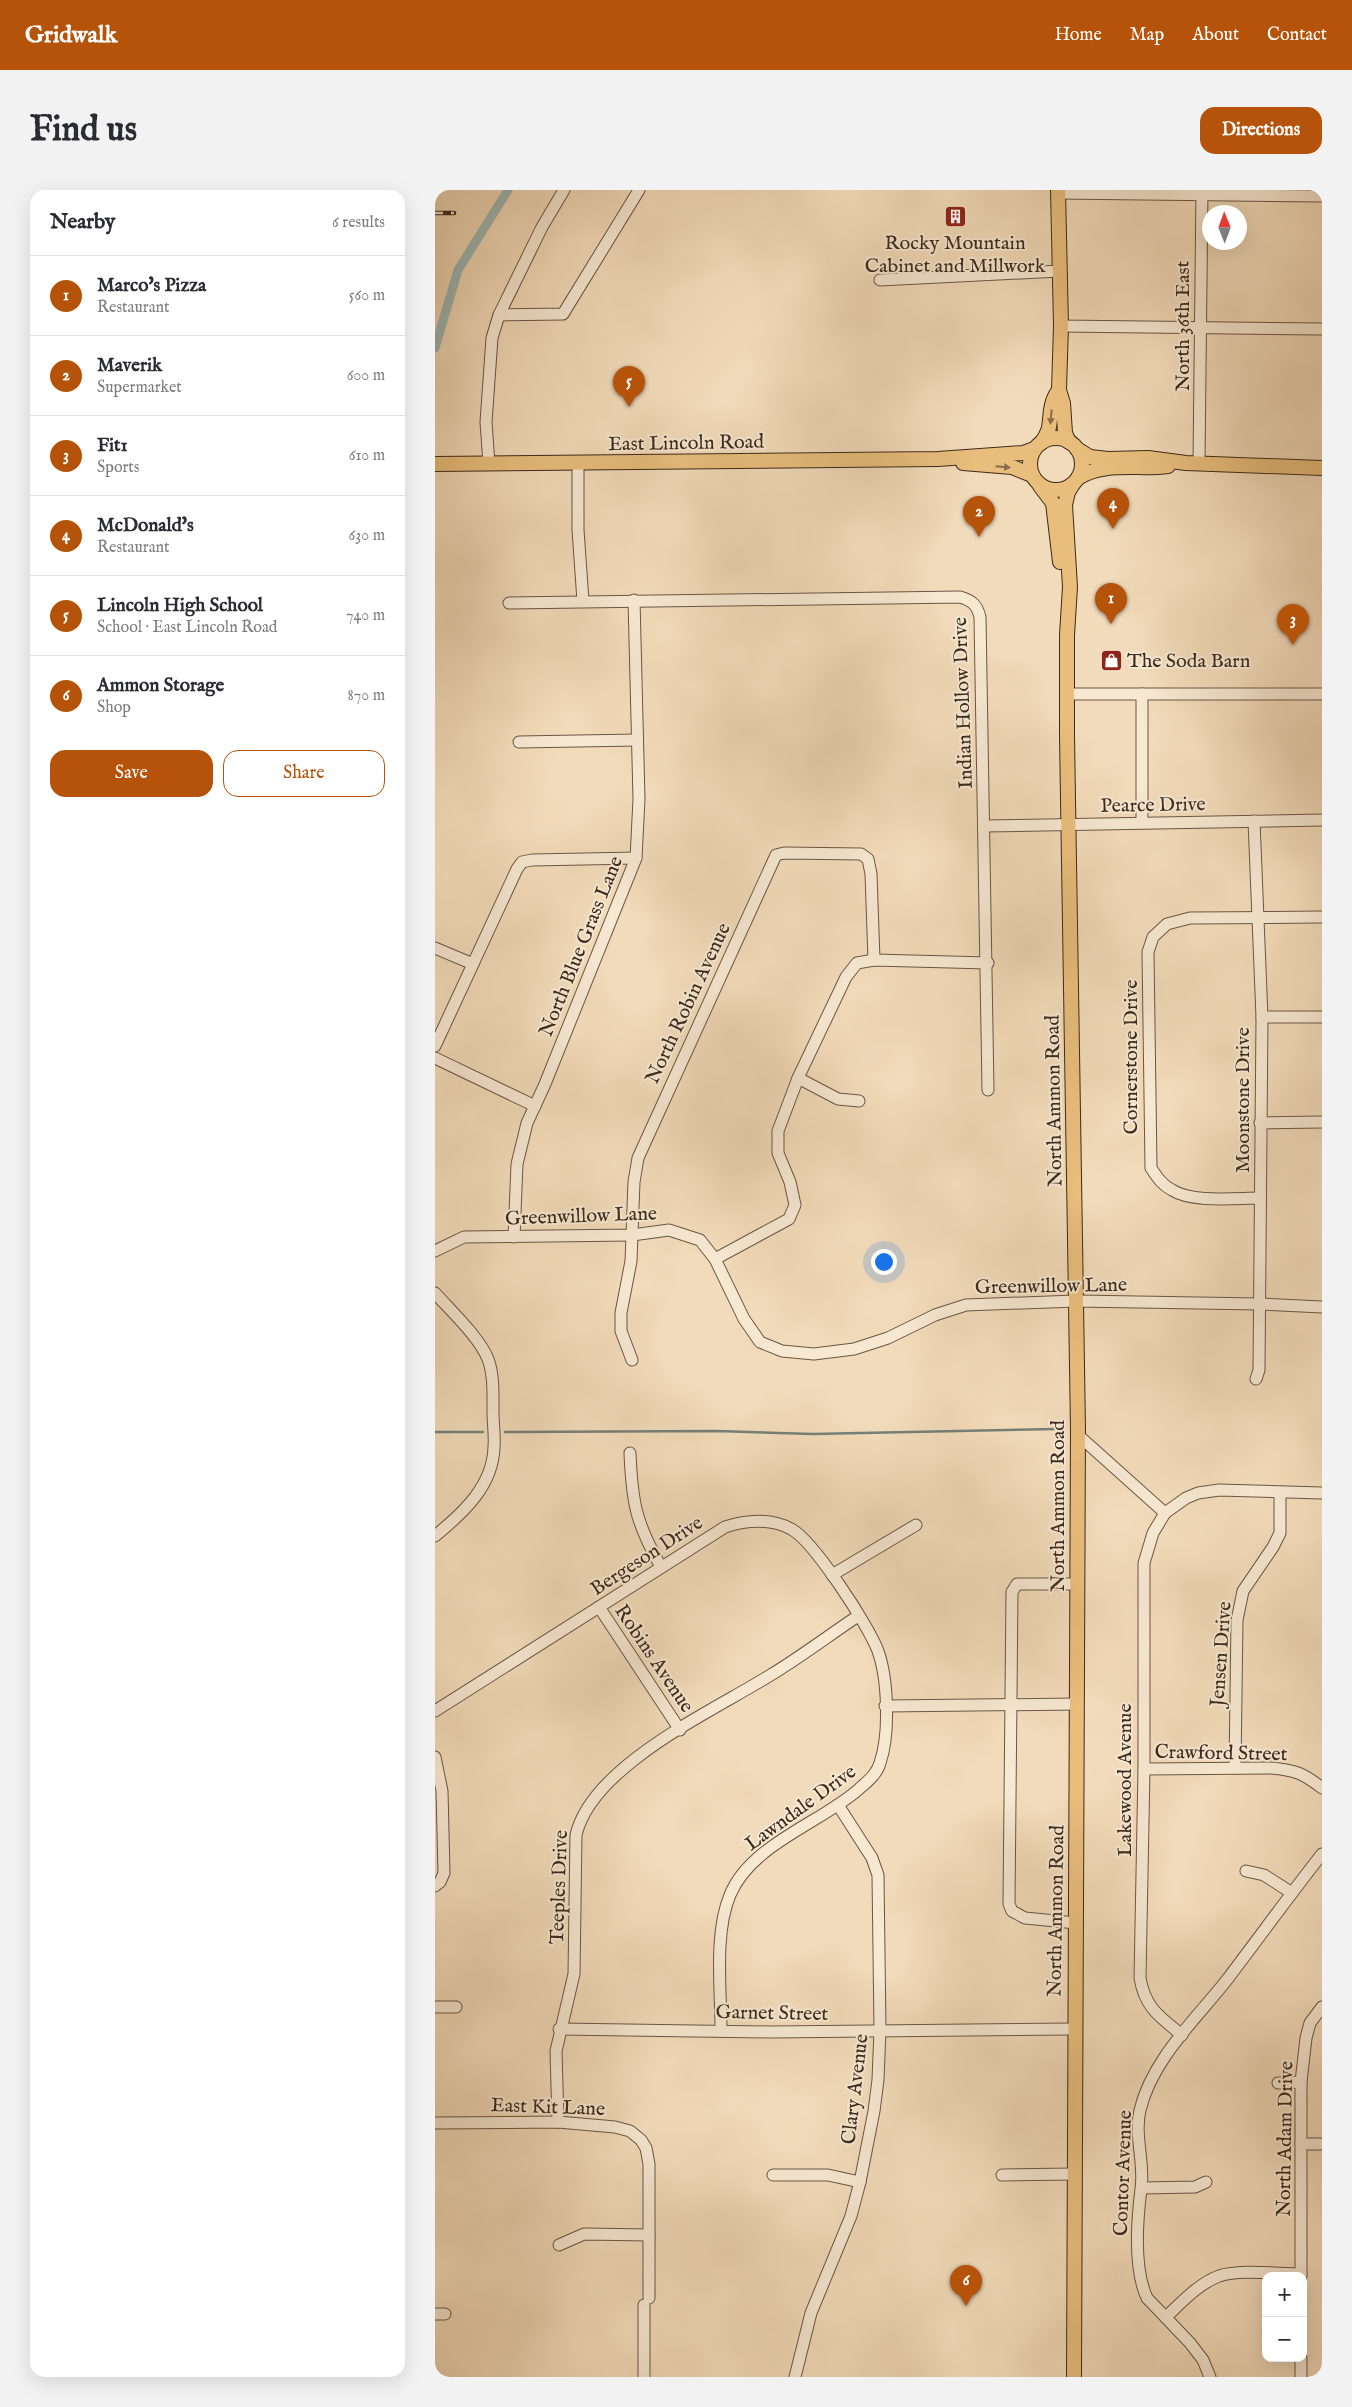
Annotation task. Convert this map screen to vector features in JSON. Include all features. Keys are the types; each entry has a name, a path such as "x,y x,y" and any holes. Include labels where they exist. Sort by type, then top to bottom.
{"main road":[{"path":"1058,192 1061,326 1059,390 1063,403 1065,433 1082,461 1076,481"},
{"path":"1059,390 1052,404 1052,417 1047,434 1037,446 1030,466 1035,479 1049,490 1058,490 1097,469 1149,468 1192,463"},
{"path":"1037,446 1058,438 1073,445 1090,457 1147,458 1192,463 1322,468"},
{"name":"East Lincoln Road","path":"435,464 938,459 1023,453 1037,446"},
{"name":"East Lincoln Road","path":"938,459 1012,467 1035,479"},
{"name":"North Ammon Road","path":"1035,479 1050,498 1055,511 1061,595 1067,635"},
{"name":"North Ammon Road","path":"1074,2377 1077,1435 1067,694 1067,635 1070,588 1065,505 1068,492 1076,481"}],"street":[{"path":"489,464 486,422 492,338 499,315 542,227 564,190"},
{"path":"499,315 563,314 639,190"},
{"path":"1058,192 1322,196"},
{"name":"North 36th East","path":"1192,463 1201,328 1201,193"},
{"path":"880,280 1059,271"},
{"path":"1061,326 1322,329"},
{"path":"578,463 578,530 583,601"},
{"name":"Indian Hollow Drive","path":"509,603 960,597 971,601 978,607 980,617 985,826 989,1090"},
{"name":"North Blue Grass Lane","path":"514,1237 517,1164 527,1123 636,858 639,799 634,600"},
{"path":"1067,694 1322,694"},
{"path":"1142,694 1142,822"},
{"path":"519,742 637,740"},
{"name":"Pearce Drive","path":"985,826 1322,820"},
{"name":"Moonstone Drive","path":"1254,821 1261,1017 1260,1304 1259,1370 1256,1379"},
{"name":"North Robin Avenue","path":"631,1360 621,1331 621,1314 631,1261 634,1182 638,1158 776,855 784,853 861,854 868,859 871,874 874,960"},
{"path":"435,1046 517,869 522,862 532,860 636,858"},
{"name":"Cornerstone Drive","path":"1260,1198 1195,1197 1173,1192 1159,1181 1151,1168 1148,952 1153,937 1167,924 1191,918 1322,917"},
{"path":"435,948 473,964"},
{"path":"715,1259 789,1219 795,1205 790,1182 778,1153 778,1131 798,1078 846,977 857,963 874,960 988,963"},
{"path":"1261,1017 1322,1017"},
{"path":"435,1058 535,1106"},
{"path":"798,1078 838,1099 859,1101"},
{"path":"1260,1123 1322,1122"},
{"name":"Greenwillow Lane","path":"435,1252 464,1236 632,1235 669,1230 700,1240 715,1259 744,1319 760,1342 783,1351 814,1354 854,1349 888,1338 935,1315 966,1305 1076,1301 1322,1307"},
{"path":"435,1293 476,1341 487,1358 493,1382 494,1447 491,1468 477,1496 458,1517 435,1536"},
{"path":"1077,1435 1165,1513 1186,1498 1198,1493 1219,1490 1322,1493"},
{"path":"630,1453 635,1510 643,1532 661,1567"},
{"name":"Jensen Drive","path":"1235,1768 1237,1620 1243,1592 1280,1534 1280,1493"},
{"name":"Lakewood Avenue","path":"1165,1513 1153,1533 1144,1563 1144,1769 1140,1978 1147,2002 1154,2012 1182,2035"},
{"name":"Bergeson Drive","path":"435,1711 725,1527 747,1522 775,1522 792,1529 806,1540 832,1575 858,1616"},
{"path":"832,1575 916,1524"},
{"path":"1076,1923 1025,1918 1012,1911 1009,1904 1012,1592 1017,1584 1077,1584"},
{"name":"Robins Avenue","path":"599,1608 680,1730"},
{"name":"Lawndale Drive","path":"721,2030 721,1934 730,1894 760,1857 787,1835 838,1806 872,1777 879,1766 884,1750 884,1675 877,1650 858,1616"},
{"name":"Teeples Drive","path":"558,2122 556,2051 559,2029 574,1974 576,1835 579,1820 595,1796 629,1762 771,1675 858,1616"},
{"path":"885,1706 1077,1704"},
{"path":"435,1758 442,1791 444,1873 440,1882 435,1886"},
{"name":"Crawford Street","path":"1144,1769 1271,1768 1292,1770 1304,1774 1322,1788"},
{"name":"Clary Avenue","path":"795,2377 811,2313 851,2216 860,2182 878,2080 880,2030 878,1875 872,1858 838,1806"},
{"name":"Contor Avenue","path":"1210,2377 1203,2360 1147,2298 1142,2286 1139,2272 1138,2204 1142,2188 1140,2111 1158,2069 1182,2035 1322,1854"},
{"path":"1246,1871 1264,1875 1292,1893"},
{"path":"435,2007 456,2007"},
{"name":"North Adam Drive","path":"1301,2272 1301,2082 1306,2038 1310,2023 1322,2008"},
{"name":"Garnet Street","path":"559,2029 772,2032 1074,2029"},
{"path":"1278,2083 1301,2082"},
{"name":"East Kit Lane","path":"435,2122 558,2122 596,2124 630,2131 641,2140 647,2154 649,2235"},
{"path":"1301,2144 1322,2144"},
{"path":"1002,2175 1074,2174"},
{"path":"773,2175 828,2175 860,2182"},
{"path":"1142,2188 1195,2187 1206,2182"},
{"path":"559,2245 584,2234 649,2235 644,2377"},
{"path":"1166,2317 1195,2290 1218,2277 1231,2274 1262,2274"},
{"path":"1301,2362 1301,2377"}],"waterway":[{"path":"435,348 458,270 508,190"},
{"path":"505,1432 717,1431 813,1434 1056,1429"},
{"path":"435,1432 483,1432"}],"railway":[{"path":"435,213 454,213"}],"place":[{"name":"Rocky Mountain Cabinet and Millwork","path":"955,216"},
{"name":"Lincoln High School","path":"629,407"},
{"name":"McDonald's","path":"1113,529"},
{"name":"Maverik","path":"979,537"},
{"name":"Marco's Pizza","path":"1111,624"},
{"name":"Fit1","path":"1293,645"},
{"name":"The Soda Barn","path":"1111,660"},
{"name":"Ammon Storage","path":"966,2306"}]}
